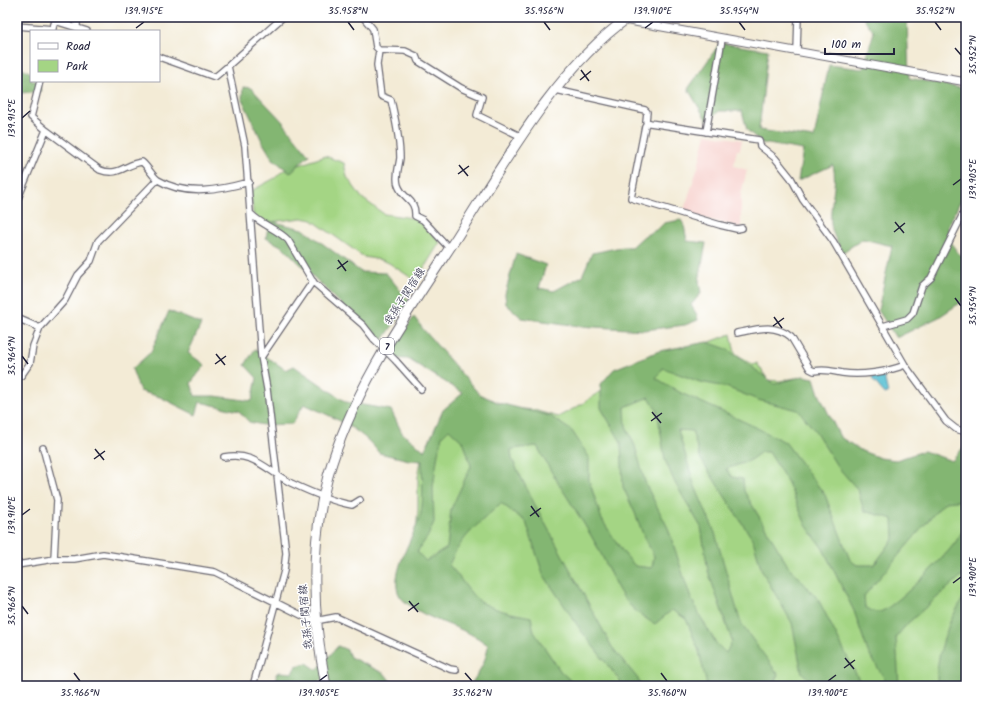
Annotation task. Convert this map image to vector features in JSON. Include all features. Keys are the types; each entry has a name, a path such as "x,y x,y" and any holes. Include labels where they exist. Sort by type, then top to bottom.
{"main road":[{"name":"我孫子関宿線","path":"326,686 316,621 314,556 324,495 345,426 362,388 449,248 522,137 556,90 587,52 626,19"}],"street":[{"path":"77,17 77,28"},
{"path":"160,57 215,76 283,17"},
{"path":"363,17 373,29 376,47 379,50 377,65 382,96 390,100 396,121 400,158 397,175 398,186 414,204 415,216 423,220 449,248"},
{"path":"607,17 626,19 722,39 966,82"},
{"path":"797,52 798,17"},
{"path":"17,26 53,30 55,21 84,30"},
{"path":"706,132 722,39"},
{"path":"379,50 405,51 416,56 418,61 441,76 461,88 482,97 477,115 522,137"},
{"path":"228,66 246,146 262,356 286,553 276,602 253,686"},
{"path":"40,82 31,117 100,170 108,173 119,172 136,163 142,162 157,180 174,187 207,191 249,182"},
{"path":"556,90 645,110 647,112 647,123 645,126 631,198 720,225 737,229 742,228"},
{"path":"647,123 758,140 760,146 775,158 791,178 803,200 833,241 904,365 946,421 956,429 966,432"},
{"path":"17,201 46,130"},
{"path":"17,378 21,376 30,363 33,346 40,328 65,300 78,276 91,261 98,241 157,180"},
{"path":"883,326 907,319 913,313 922,286 931,278 966,208"},
{"path":"251,214 260,223 282,234 288,240 313,281 363,325 374,339 421,389"},
{"path":"262,356 313,281"},
{"path":"17,318 40,328"},
{"path":"737,332 770,327 786,333 791,337 810,369 814,371 820,370 842,373 859,373 888,370 904,365"},
{"path":"43,448 57,500 54,559"},
{"path":"224,457 253,458 290,482 324,495 334,501 352,505 360,500"},
{"path":"17,565 54,559 74,559 103,554 215,572 316,621 336,617 450,669 456,670"}],"shaded area":[{"path":"641,17 660,17 658,25 642,21"},
{"path":"706,134 742,140 740,150 737,150 734,166 747,170 741,194 741,226 739,227 683,213 698,167"}],"green space":[{"path":"863,17 907,17 909,78 966,89 966,190 948,226 949,238 957,252 966,259 966,299 939,317 896,338 878,310 892,246 863,239 843,252 834,235 831,224 831,209 835,180 833,165 798,181 803,150 762,143 747,130 742,111 719,111 707,121 688,89 720,43 768,50 759,130 814,138 829,65 863,69 874,32"},
{"path":"17,65 30,72 30,82 38,82 41,91 17,92"},
{"path":"243,87 251,88 282,121 309,155 290,173 272,158 263,143 242,99"},
{"path":"325,156 344,163 347,177 362,198 384,214 420,219 440,242 416,281 389,263 364,257 312,220 302,218 262,223 253,214 251,191 275,178 282,171"},
{"path":"681,220 684,225 687,241 706,243 699,281 701,293 691,305 697,315 698,320 685,325 644,330 579,326 522,318 506,304 505,294 516,254 546,265 539,288 554,291 582,276 592,253 617,248 632,247 644,236 658,229 664,223"},
{"path":"269,221 303,229 361,272 386,273 409,301 381,343 283,247 266,238"},
{"path":"169,311 201,324 188,353 205,365 191,383 195,396 215,396 252,401 257,378 245,365 255,349 286,370 294,366 346,402 391,410 402,433 425,451 443,410 463,393 408,359 385,358 414,317 479,394 499,403 550,416 572,431 589,457 589,480 602,520 623,552 635,566 652,568 654,556 644,537 623,487 621,442 601,408 601,384 614,369 659,351 707,342 727,349 775,384 803,376 814,378 819,394 840,437 862,451 880,458 896,460 924,451 952,461 966,444 966,500 945,502 864,596 865,607 879,612 904,595 927,574 953,546 966,523 966,572 908,623 896,637 899,686 889,686 868,652 854,611 823,549 806,525 788,483 769,452 761,452 749,461 726,469 732,477 743,479 744,491 788,566 818,599 862,686 817,686 802,673 792,623 762,571 753,540 700,458 692,431 678,430 694,484 715,533 741,624 778,674 775,686 707,686 699,651 686,619 672,610 655,624 633,608 619,591 591,535 551,472 537,446 513,449 511,450 512,459 533,501 612,647 638,679 640,686 624,686 582,632 543,574 526,522 501,503 465,538 449,565 472,594 484,604 500,610 531,617 534,632 561,672 577,686 470,686 484,662 488,645 468,633 413,608 404,601 398,593 398,571 421,513 423,494 422,461 409,460 379,453 372,444 355,430 304,404 292,424 263,425 249,422 239,411 200,402 196,415 160,397 140,391 132,369 151,352","holes":["663,368 700,382 726,387 758,400 798,410 816,432 837,466 858,490 864,511 893,519 894,538 874,565 857,565 850,560 825,495 785,442 681,393 656,378","649,397 657,410 665,460 675,483 701,527 708,571 732,641 726,653 716,643 690,596 668,528 646,485 635,446 626,426 625,407","449,429 464,443 471,466 451,509 447,548 426,561 417,552 428,536 434,522 433,487 442,436"]},
{"path":"731,334 735,353 753,365 757,363 768,380 779,381 795,378 820,431 928,487 966,447 966,686 570,686 420,577 416,530 418,510 418,477 422,455 438,423 513,408 534,410 558,417 582,404 602,390 689,350"},
{"path":"966,591 966,686 938,686 937,670 942,645 950,622"},
{"path":"338,646 347,650 350,657 385,674 394,686 328,686 321,680 310,686 293,686 292,678 277,680 276,674 280,672 292,673 296,666 307,663 317,670"}],"water":[{"path":"879,374 884,376 888,393 885,394 872,379 873,375"}]}
